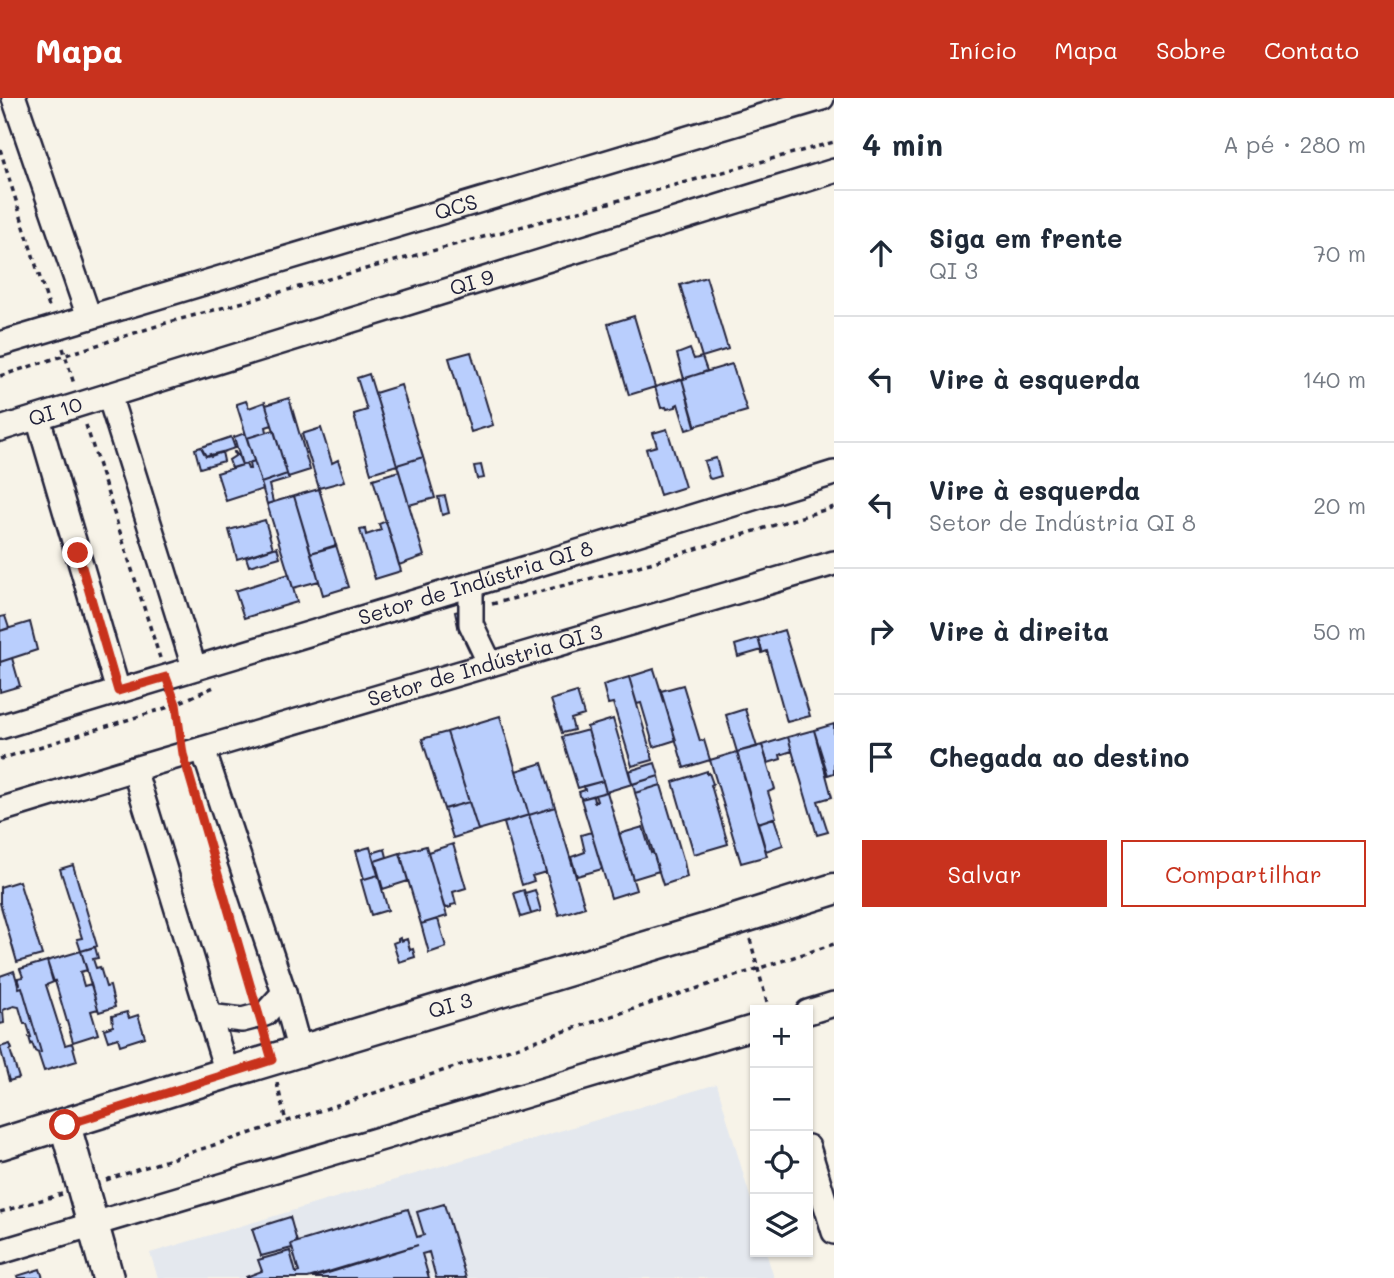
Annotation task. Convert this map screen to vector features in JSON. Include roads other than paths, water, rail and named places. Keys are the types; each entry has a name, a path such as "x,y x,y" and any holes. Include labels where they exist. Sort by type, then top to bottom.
{"street":[{"path":"13,98 89,317"},
{"name":"QCS","path":"1,340 89,317 822,98"},
{"name":"QI 9","path":"109,395 834,171"},
{"path":"109,395 194,667"},
{"name":"QI 10","path":"0,429 109,395"},
{"path":"38,418 118,691"},
{"name":"Setor de Indústria QI 8","path":"0,727 834,473"},
{"name":"Setor de Indústria QI 3","path":"0,810 834,563"},
{"path":"471,585 471,624 490,664"},
{"path":"193,752 284,993 286,1056"},
{"path":"134,769 227,1073"},
{"name":"QI 3","path":"0,1144 834,889"},
{"path":"209,1016 242,1020 265,1014 284,993"},
{"path":"813,1010 834,1004"},
{"path":"0,1252 750,1028"},
{"path":"65,1125 108,1278"},
{"path":"813,1163 834,1232"}]}
